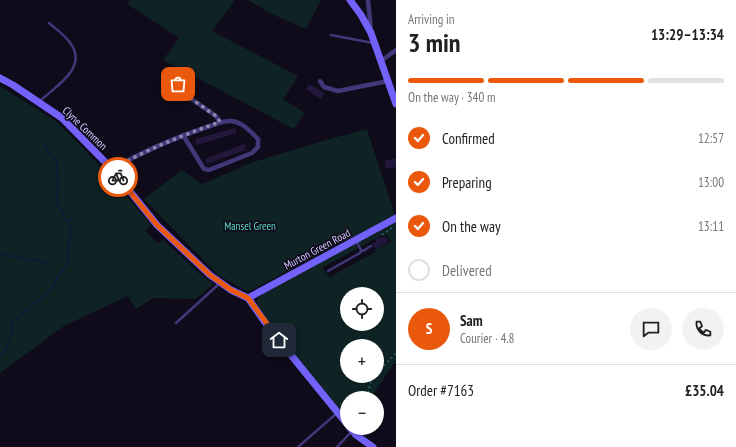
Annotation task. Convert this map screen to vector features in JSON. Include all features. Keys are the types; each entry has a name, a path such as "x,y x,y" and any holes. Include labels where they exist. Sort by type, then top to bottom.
{"main road":[{"path":"350,0 361,15 371,33 396,104"},
{"name":"Clyne Common","path":"0,78 62,118 112,169 157,225 210,275 231,290 248,298"},
{"name":"Murton Green Road","path":"248,298 396,218"},
{"path":"248,298 269,328 340,415"},
{"path":"358,435 373,447"}],"street":[{"path":"368,0 371,33"},
{"path":"381,61 396,50"},
{"path":"320,81 324,87 338,91 388,81"},
{"path":"180,91 216,116 220,122"},
{"path":"112,169 131,158 183,135 228,120 238,122 250,131 258,140 258,148 252,153 209,170 204,170 183,135"}],"lane":[{"path":"38,102 67,77 74,68 76,61 75,53 71,44 48,23"},
{"path":"331,35 375,44"},
{"path":"355,240 361,250"},
{"path":"328,271 360,253 361,250 362,251 371,246"},
{"path":"176,323 220,282"},
{"path":"298,447 338,412"},
{"path":"336,447 346,435"}],"path":[{"path":"382,235 396,225"},
{"path":"384,366 396,353"}],"green space":[{"path":"130,0 235,0 212,31 298,76 283,99 305,113 294,129 163,60 179,38 127,4"},
{"path":"248,0 321,0 306,29 274,15"},
{"path":"0,86 57,122 107,173 151,225 145,231 158,243 163,240 213,284 196,299 153,298 136,309 128,296 64,326 0,373"},
{"name":"Mansel Green","path":"367,129 395,215 248,292 218,275 144,199 182,170 202,184 253,162"},
{"path":"396,220 396,360 384,378 384,339 340,339 340,383 381,383 376,391 340,391 340,412 271,324 258,305 257,299 264,293 355,243 358,248 322,268 330,277 391,242 387,235 382,235 360,247 357,241"}],"building":[{"path":"309,84 325,93 321,99 306,89"},
{"path":"235,128 237,133 197,145 195,139"},
{"path":"244,144 246,150 206,164 205,159"},
{"path":"396,158 396,167 386,169 384,161"},
{"path":"379,237 386,237 389,242 375,249 372,244 376,242 375,239"}],"waterway":[{"path":"0,357 6,349 12,333 12,323 22,316 23,310 26,311 50,290 68,262 70,225 64,218 61,208 58,208 56,201 58,192 57,163 52,154 44,145"},
{"path":"66,221 76,219"},
{"path":"0,254 49,263"}],"way so far":[{"path":"118,177 112,169 131,158 183,135 220,122 216,116 180,91 178,84"}],"route":[{"path":"118,177 157,225 210,275 231,290 248,298 279,340"}]}
